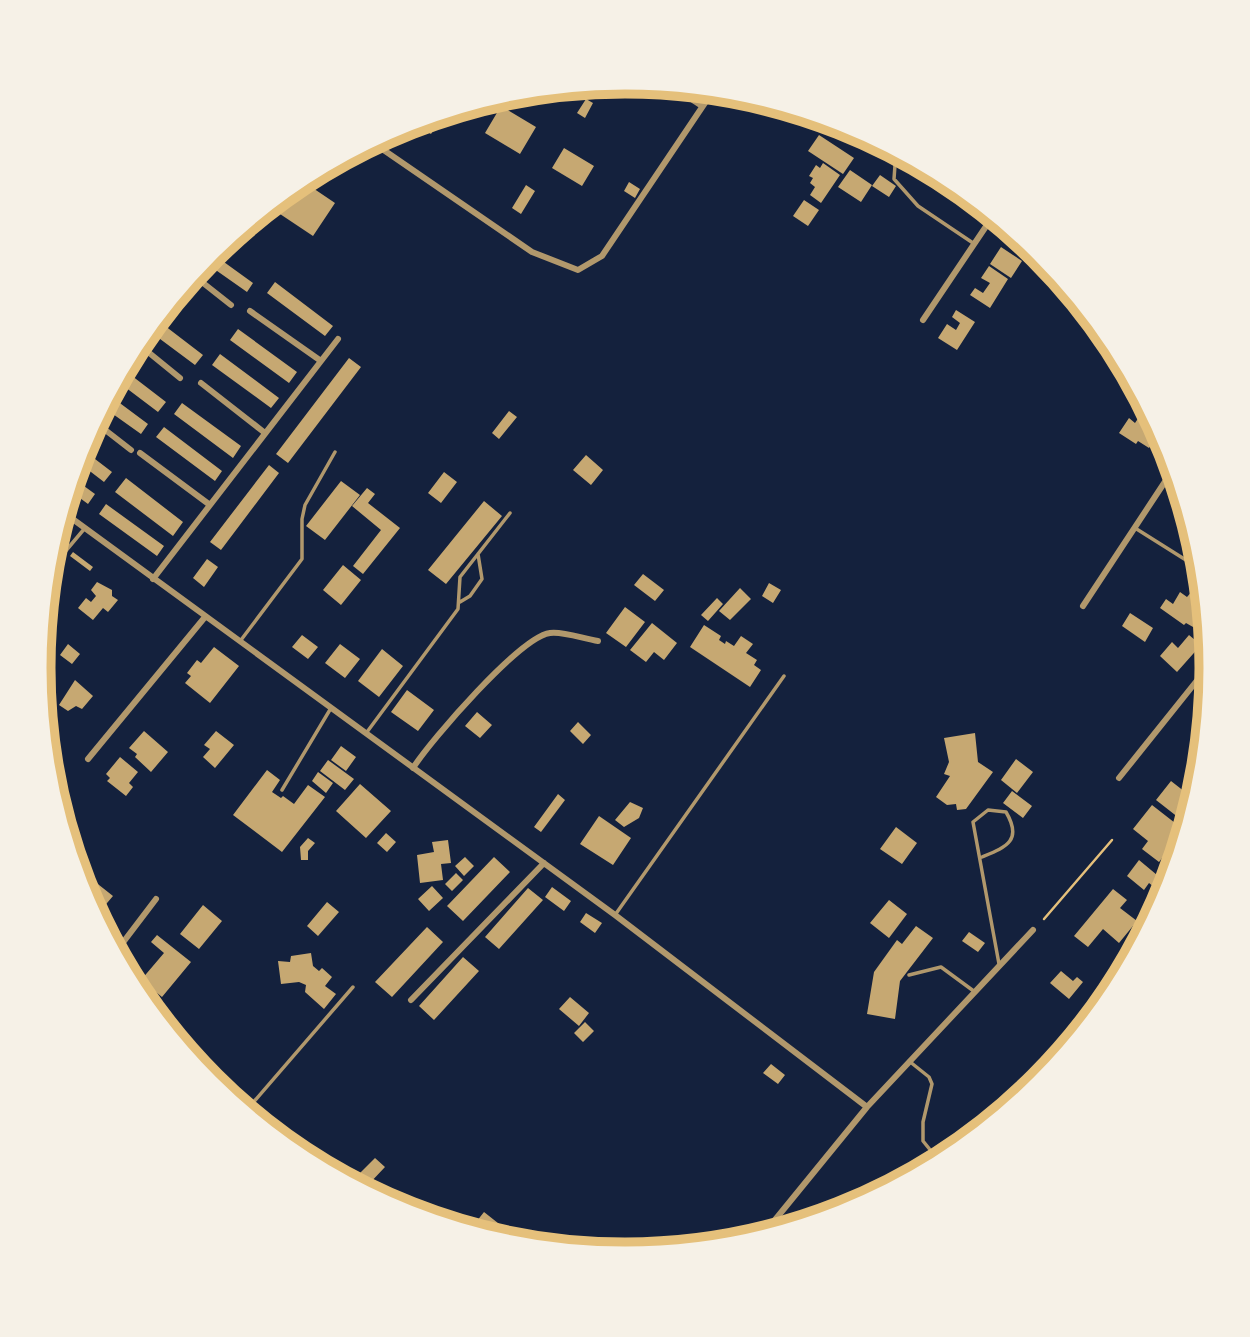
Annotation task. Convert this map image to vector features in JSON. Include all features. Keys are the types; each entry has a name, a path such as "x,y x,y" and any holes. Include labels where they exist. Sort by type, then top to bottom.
{"street":[{"path":"690,98 702,106"},
{"path":"381,148 532,251 578,270 602,256 706,100"},
{"path":"923,320 988,224"},
{"path":"201,281 231,305"},
{"path":"250,310 321,361"},
{"path":"153,579 338,339"},
{"path":"147,351 180,378"},
{"path":"201,383 265,433"},
{"path":"104,429 131,450"},
{"path":"140,453 210,505"},
{"path":"1083,606 1167,478"},
{"path":"71,518 615,915 867,1107"},
{"path":"88,759 205,617"},
{"path":"413,768 512,656 532,640 551,632 597,641"},
{"path":"1119,778 1199,678"},
{"path":"411,1000 544,863"},
{"path":"122,944 156,899"},
{"path":"772,1223 867,1107 1033,930"}],"lane":[{"path":"895,162 894,179 918,206 974,243"},
{"path":"240,642 302,559 302,519 305,505 335,452"},
{"path":"460,602 460,577 510,513"},
{"path":"1133,527 1189,562"},
{"path":"62,555 85,528"},
{"path":"365,734 443,631 460,602 470,596 482,579 478,554"},
{"path":"615,915 784,676"},
{"path":"282,790 331,708"},
{"path":"982,857 1007,846 1013,836 1013,824 1006,813 988,810 973,822 982,857 1000,966"},
{"path":"909,975 941,967 975,992"},
{"path":"253,1105 353,987"},
{"path":"909,1061 929,1077 932,1084 923,1122 923,1141 933,1153"}],"path":[{"path":"1044,919 1112,840"}],"building":[{"path":"586,99 593,103 585,118 577,113"},
{"path":"503,107 536,127 520,154 485,133 500,108"},
{"path":"819,135 854,158 843,174 808,151"},
{"path":"564,148 594,166 582,186 552,168"},
{"path":"823,163 840,175 821,203 810,195 815,187 810,183 813,178 809,176 816,165 820,168"},
{"path":"850,170 872,185 861,202 838,187"},
{"path":"880,175 896,186 889,197 872,186"},
{"path":"629,182 640,189 635,198 624,191"},
{"path":"526,185 535,191 521,214 512,208"},
{"path":"312,187 335,203 313,236 277,212"},
{"path":"804,200 819,210 808,226 793,216"},
{"path":"1001,247 1022,261 1011,278 990,264"},
{"path":"221,260 253,283 247,292 213,268"},
{"path":"989,266 1008,279 990,308 970,295 975,288 983,293 990,283 981,278"},
{"path":"275,282 333,326 325,336 267,293"},
{"path":"956,310 975,322 957,350 938,338 947,324 956,330 960,323 952,317"},
{"path":"164,325 203,355 195,365 157,337"},
{"path":"238,329 297,372 289,383 230,340"},
{"path":"220,354 279,398 271,408 212,365"},
{"path":"349,358 361,367 288,463 276,454"},
{"path":"131,375 166,402 158,412 125,387"},
{"path":"117,401 148,424 141,434 111,413"},
{"path":"182,403 241,446 233,458 174,414"},
{"path":"509,411 517,417 499,439 492,433"},
{"path":"1139,417 1142,419 1153,442 1149,448 1138,441 1136,444 1119,433 1129,418 1135,423"},
{"path":"164,427 222,471 215,481 156,437"},
{"path":"586,455 603,470 591,485 573,470"},
{"path":"91,456 112,472 104,482 87,469"},
{"path":"269,465 279,473 221,550 210,542"},
{"path":"444,472 457,482 441,503 428,493"},
{"path":"126,478 183,522 173,536 115,492"},
{"path":"341,481 360,495 325,540 306,526"},
{"path":"81,484 95,494 88,504 77,496"},
{"path":"367,488 375,494 368,503 400,528 363,574 353,566 381,530 352,506"},
{"path":"484,501 502,516 446,584 428,570"},
{"path":"106,504 164,546 157,556 99,514"},
{"path":"73,552 93,567 90,571 70,556"},
{"path":"207,559 218,567 204,587 193,578"},
{"path":"343,565 361,580 341,605 323,590"},
{"path":"643,574 664,590 655,601 634,585"},
{"path":"97,582 112,590 112,596 118,600 108,612 103,608 93,620 78,608 86,598 91,602 96,596 91,590"},
{"path":"769,583 781,590 773,603 762,596"},
{"path":"740,588 751,599 730,620 719,611"},
{"path":"1193,590 1197,621 1193,627 1186,623 1184,625 1160,608 1166,599 1173,604 1180,592 1187,597"},
{"path":"717,598 723,604 708,621 701,615"},
{"path":"625,607 645,622 626,647 606,633"},
{"path":"1130,613 1153,628 1145,642 1122,626"},
{"path":"652,623 677,643 664,660 654,652 646,662 630,650"},
{"path":"704,625 721,636 719,640 725,644 726,641 734,646 741,636 753,644 746,653 757,660 754,665 761,670 750,687 690,647"},
{"path":"302,635 318,647 308,659 292,647"},
{"path":"1189,635 1198,643 1198,648 1177,672 1160,656 1172,642 1178,648"},
{"path":"68,644 80,654 72,664 60,655"},
{"path":"340,644 360,659 345,678 325,663"},
{"path":"214,647 239,666 210,703 185,683 191,676 187,673 197,660 201,663"},
{"path":"382,649 403,666 379,697 358,681"},
{"path":"75,680 93,696 82,709 76,706 68,711 59,705"},
{"path":"407,690 434,710 418,731 391,712"},
{"path":"477,712 492,725 480,738 465,726"},
{"path":"578,722 591,735 583,744 570,731"},
{"path":"144,731 168,752 151,772 129,748"},
{"path":"216,731 234,745 215,768 203,757 210,749 204,745"},
{"path":"975,733 978,762 993,772 966,809 957,810 956,804 947,805 936,797 950,776 944,774 949,762 944,738"},
{"path":"341,746 356,757 346,771 331,760"},
{"path":"120,757 138,772 129,783 133,787 126,796 107,781 110,778 106,774"},
{"path":"1016,759 1033,772 1017,793 1001,780"},
{"path":"328,760 354,779 345,790 320,771"},
{"path":"267,770 280,780 272,792 281,798 283,796 294,804 308,785 325,797 282,852 233,815"},
{"path":"318,772 333,783 326,793 312,781"},
{"path":"1171,781 1185,792 1179,818 1156,800"},
{"path":"360,784 391,811 366,838 336,811"},
{"path":"1012,791 1032,806 1023,818 1003,803"},
{"path":"558,794 565,800 541,832 534,827"},
{"path":"630,802 643,808 639,818 624,827 615,820"},
{"path":"1152,805 1178,825 1171,847 1159,862 1142,849 1148,841 1133,829"},
{"path":"599,816 631,838 613,865 580,844"},
{"path":"896,827 917,843 902,864 880,849"},
{"path":"386,833 396,842 387,852 377,843"},
{"path":"308,838 315,843 308,851 308,860 301,860 300,847"},
{"path":"448,840 451,863 441,864 443,880 420,883 417,855 434,852 432,842"},
{"path":"465,857 474,866 464,876 455,866"},
{"path":"494,857 510,872 463,921 447,906"},
{"path":"1139,860 1160,877 1156,888 1149,883 1144,890 1127,876"},
{"path":"456,873 463,880 452,891 445,884"},
{"path":"94,881 113,896 103,908 94,888"},
{"path":"432,886 443,898 429,911 418,899"},
{"path":"552,887 571,901 564,911 545,897"},
{"path":"528,888 543,900 499,949 485,937"},
{"path":"1113,889 1127,900 1120,908 1137,921 1119,943 1103,929 1088,947 1074,936"},
{"path":"889,900 907,914 889,938 870,923"},
{"path":"327,902 339,912 318,936 307,926"},
{"path":"203,905 222,921 199,949 180,934"},
{"path":"586,913 602,923 595,933 580,922"},
{"path":"916,926 933,938 900,981 895,1019 867,1014 874,972 897,940 902,944"},
{"path":"427,927 443,942 392,997 375,982"},
{"path":"969,932 985,943 978,952 962,941"},
{"path":"157,935 191,962 162,997 142,979 164,953 151,942"},
{"path":"311,953 313,966 319,971 322,968 332,977 325,986 336,994 324,1009 305,992 306,985 299,982 281,984 278,961 290,962 291,956"},
{"path":"463,957 479,971 434,1020 419,1006"},
{"path":"1061,971 1073,981 1077,977 1083,982 1069,999 1050,983"},
{"path":"570,997 589,1013 579,1026 559,1009"},
{"path":"585,1022 594,1031 583,1042 574,1033"},
{"path":"771,1064 785,1075 778,1084 763,1073"},
{"path":"375,1158 385,1167 370,1183 358,1175"},
{"path":"484,1212 503,1227 501,1229 475,1223"}]}
